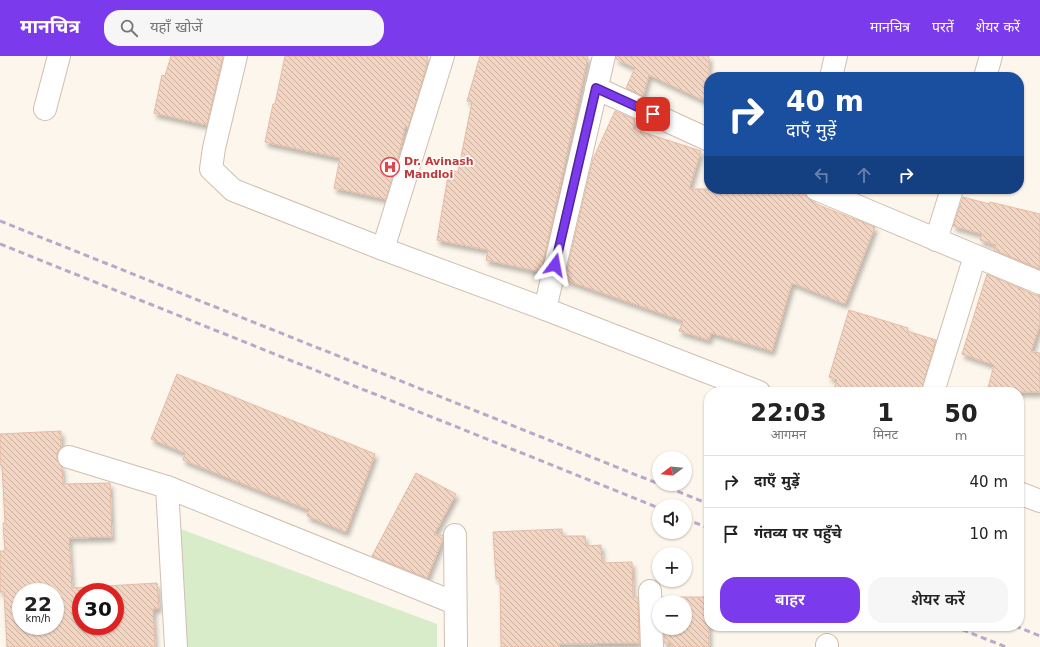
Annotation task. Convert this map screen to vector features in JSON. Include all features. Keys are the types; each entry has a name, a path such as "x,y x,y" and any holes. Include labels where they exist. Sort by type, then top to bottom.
{"street":[{"path":"46,109 59,56"},
{"path":"236,56 214,148 211,169 233,190 383,249 545,309 746,387"},
{"path":"383,249 443,56"},
{"path":"545,309 604,56"},
{"path":"832,72 836,56"},
{"path":"986,72 991,56"},
{"path":"596,88 704,138"},
{"path":"828,194 1040,283"},
{"path":"936,240 950,194"},
{"path":"935,387 975,256"},
{"path":"69,457 167,487 455,603"},
{"path":"167,487 176,647"},
{"path":"1024,495 1040,501"},
{"path":"455,535 456,647"},
{"path":"650,591 652,647"}],"green space":[{"path":"178,528 437,624 437,647 185,647"}],"building":[{"path":"171,56 223,56 207,125 154,113 162,75 165,76"},
{"path":"285,56 428,56 424,75 408,128 405,127 399,155 386,199 334,188 340,158 265,142"},
{"path":"480,56 588,56 541,272 486,260 488,250 437,240 449,170 458,172 472,102 467,101"},
{"path":"616,56 709,56 709,72 704,72 704,101 649,75 643,96 626,88 635,68 616,59"},
{"path":"615,111 635,120 633,129 701,151 689,189 704,189 704,194 802,194 816,204 875,227 845,304 792,283 772,351 711,333 709,340 679,331 683,321 568,281 569,279 565,278 593,159"},
{"path":"963,197 989,204 990,202 1040,214 1040,269 994,250 996,245 980,240 982,234 953,226"},
{"path":"987,274 1035,295 1040,295 1040,325 1031,352 1040,353 1040,392 1024,392 1024,387 988,387 994,365 962,354"},
{"path":"849,310 908,328 907,331 936,340 922,387 835,387 837,380 829,377"},
{"path":"177,374 375,454 346,532 307,516 309,510 183,460 185,453 151,439"},
{"path":"61,431 61,447 57,453 57,459 62,467 63,484 110,483 112,537 69,538 72,588 72,635 124,635 124,585 157,583 159,608 153,609 155,647 7,647 4,592 0,592 0,551 5,551 3,523 5,523 2,465 0,465 0,434"},
{"path":"416,473 456,494 434,535 443,535 443,539 427,578 372,556"},
{"path":"562,529 562,536 585,536 586,546 601,545 602,563 632,562 633,597 638,597 639,643 559,644 559,647 501,647 500,578 496,579 493,532"},
{"path":"692,597 704,597 704,631 709,631 709,647 671,647 671,643 664,643 664,635 692,635"}],"railway":[{"path":"0,221 652,481"},
{"path":"0,244 652,505"},
{"path":"676,491 704,502"},
{"path":"692,522 704,526"},
{"path":"1024,630 1040,636"},
{"path":"966,631 1006,647"}],"place":[{"name":"Dr. Avinash Mandloi","path":"390,167"}],"route":[{"path":"555,265 596,88 653,114"}]}
